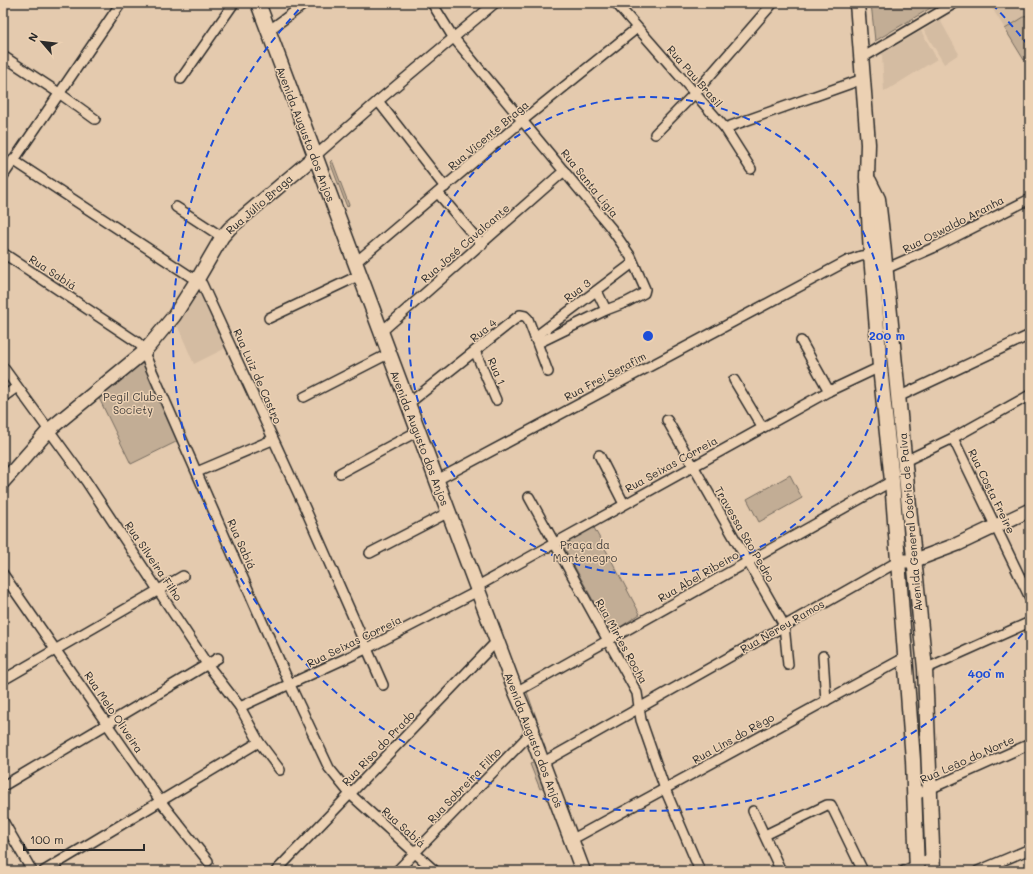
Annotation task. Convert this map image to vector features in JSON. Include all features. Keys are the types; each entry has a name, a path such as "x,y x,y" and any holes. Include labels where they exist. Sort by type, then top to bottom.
{"main road":[{"name":"Avenida Augusto dos Anjos","path":"258,3 314,157 356,262 388,354 437,480 516,692 532,729 531,733 583,871"},
{"name":"Avenida General Osório de Paiva","path":"857,3 868,144 867,177 871,255 880,367 899,561 906,658 914,796 912,869"},
{"name":"Avenida General Osório de Paiva","path":"867,177 878,199 905,461 913,562 925,669 932,865"}],"street":[{"path":"3,176 121,3"},
{"path":"180,79 234,3"},
{"path":"268,31 306,3"},
{"name":"Rua Santa Lígia","path":"432,3 453,38 523,120 611,228 631,257 641,276 645,291 626,302 537,340"},
{"name":"Rua Júlio Braga","path":"3,482 50,429 144,352 174,316 222,237 230,228 494,3"},
{"name":"Rua Pau Brasil","path":"616,3 725,128 751,169"},
{"path":"656,134 694,94 773,3"},
{"path":"862,58 955,3"},
{"name":"Rua Vicente Braga","path":"356,262 523,120 637,28"},
{"path":"3,56 95,119"},
{"path":"725,128 863,79"},
{"path":"378,101 445,187"},
{"name":"Rua Luiz de Castro","path":"13,160 197,280 207,291 272,440 383,685"},
{"name":"Rua José Cavalcante","path":"381,332 482,245 564,171"},
{"path":"438,193 482,245"},
{"name":"Rua Oswaldo Aranha","path":"885,269 933,248 1030,199"},
{"path":"176,207 222,237"},
{"name":"Rua Sabiá","path":"3,253 137,342 144,352 290,685 329,768 350,794 435,871"},
{"name":"Rua Frei Serafim","path":"437,480 847,261 861,256 871,255"},
{"name":"Rua 3","path":"537,340 633,263"},
{"path":"269,318 360,275"},
{"path":"597,291 606,310"},
{"name":"Rua 4","path":"408,404 520,315 525,316 528,319 548,372"},
{"path":"898,397 1030,335"},
{"path":"801,341 829,391"},
{"name":"Rua 1","path":"475,351 496,400"},
{"path":"304,397 388,354"},
{"name":"Rua Silveira Filho","path":"3,367 17,388 50,429 207,664 240,708 259,742 280,770"},
{"name":"Rua Seixas Correia","path":"240,708 366,649 477,589 554,542 762,427 829,391 880,367"},
{"path":"734,380 762,427"},
{"path":"3,397 17,388"},
{"path":"905,461 953,438 1030,395"},
{"name":"Travessa São Pedro","path":"667,420 746,562 784,625 788,665"},
{"path":"340,474 418,431"},
{"name":"Rua Costa Freire","path":"953,438 1030,598"},
{"path":"197,472 272,440"},
{"path":"599,455 624,504"},
{"name":"Rua Abel Ribeiro","path":"516,692 892,481"},
{"name":"Rua Mirtes Rocha","path":"529,497 637,693 641,720 665,789 700,871"},
{"path":"899,561 913,562 958,544 1030,510"},
{"path":"370,553 449,512"},
{"name":"Rua Nereu Ramos","path":"542,763 622,719 640,706 899,561"},
{"name":"Rua Melo Oliveira","path":"3,574 56,648 161,802 208,861"},
{"path":"3,680 183,576"},
{"path":"925,669 1030,622"},
{"name":"Rua Riso do Prado","path":"276,871 497,641"},
{"path":"823,656 826,701"},
{"path":"3,786 218,658"},
{"name":"Rua Lins do Rêgo","path":"571,840 906,658"},
{"name":"Rua Sobreira Filho","path":"398,871 531,733"},
{"path":"44,871 259,742"},
{"name":"Rua Leão do Norte","path":"914,796 1030,744"},
{"path":"765,836 827,805 831,805 863,871"},
{"path":"753,811 781,871"},
{"path":"3,821 32,871"},
{"path":"978,871 1030,849"},
{"path":"912,869 932,865"}],"shaded area":[{"path":"989,3 1030,3 1030,13 1005,29"},
{"path":"940,20 959,54 944,64 924,30"},
{"path":"921,31 937,59 884,92 882,54"},
{"path":"198,290 226,348 194,364 175,320"}],"green space":[{"path":"871,3 939,3 875,41"},
{"path":"1030,13 1030,56 1024,60 1005,29"},
{"path":"332,160 349,205 347,207 330,162"},
{"name":"Pegil Clube Society","path":"143,355 180,440 131,464 96,392"},
{"path":"790,475 802,498 759,522 747,499"},
{"name":"Praça da Montenegro","path":"592,524 640,614 611,633 561,542"},
{"path":"554,674 554,676 527,692 542,734 540,735 524,691"},
{"path":"535,762 545,787 540,789 530,764"}]}
